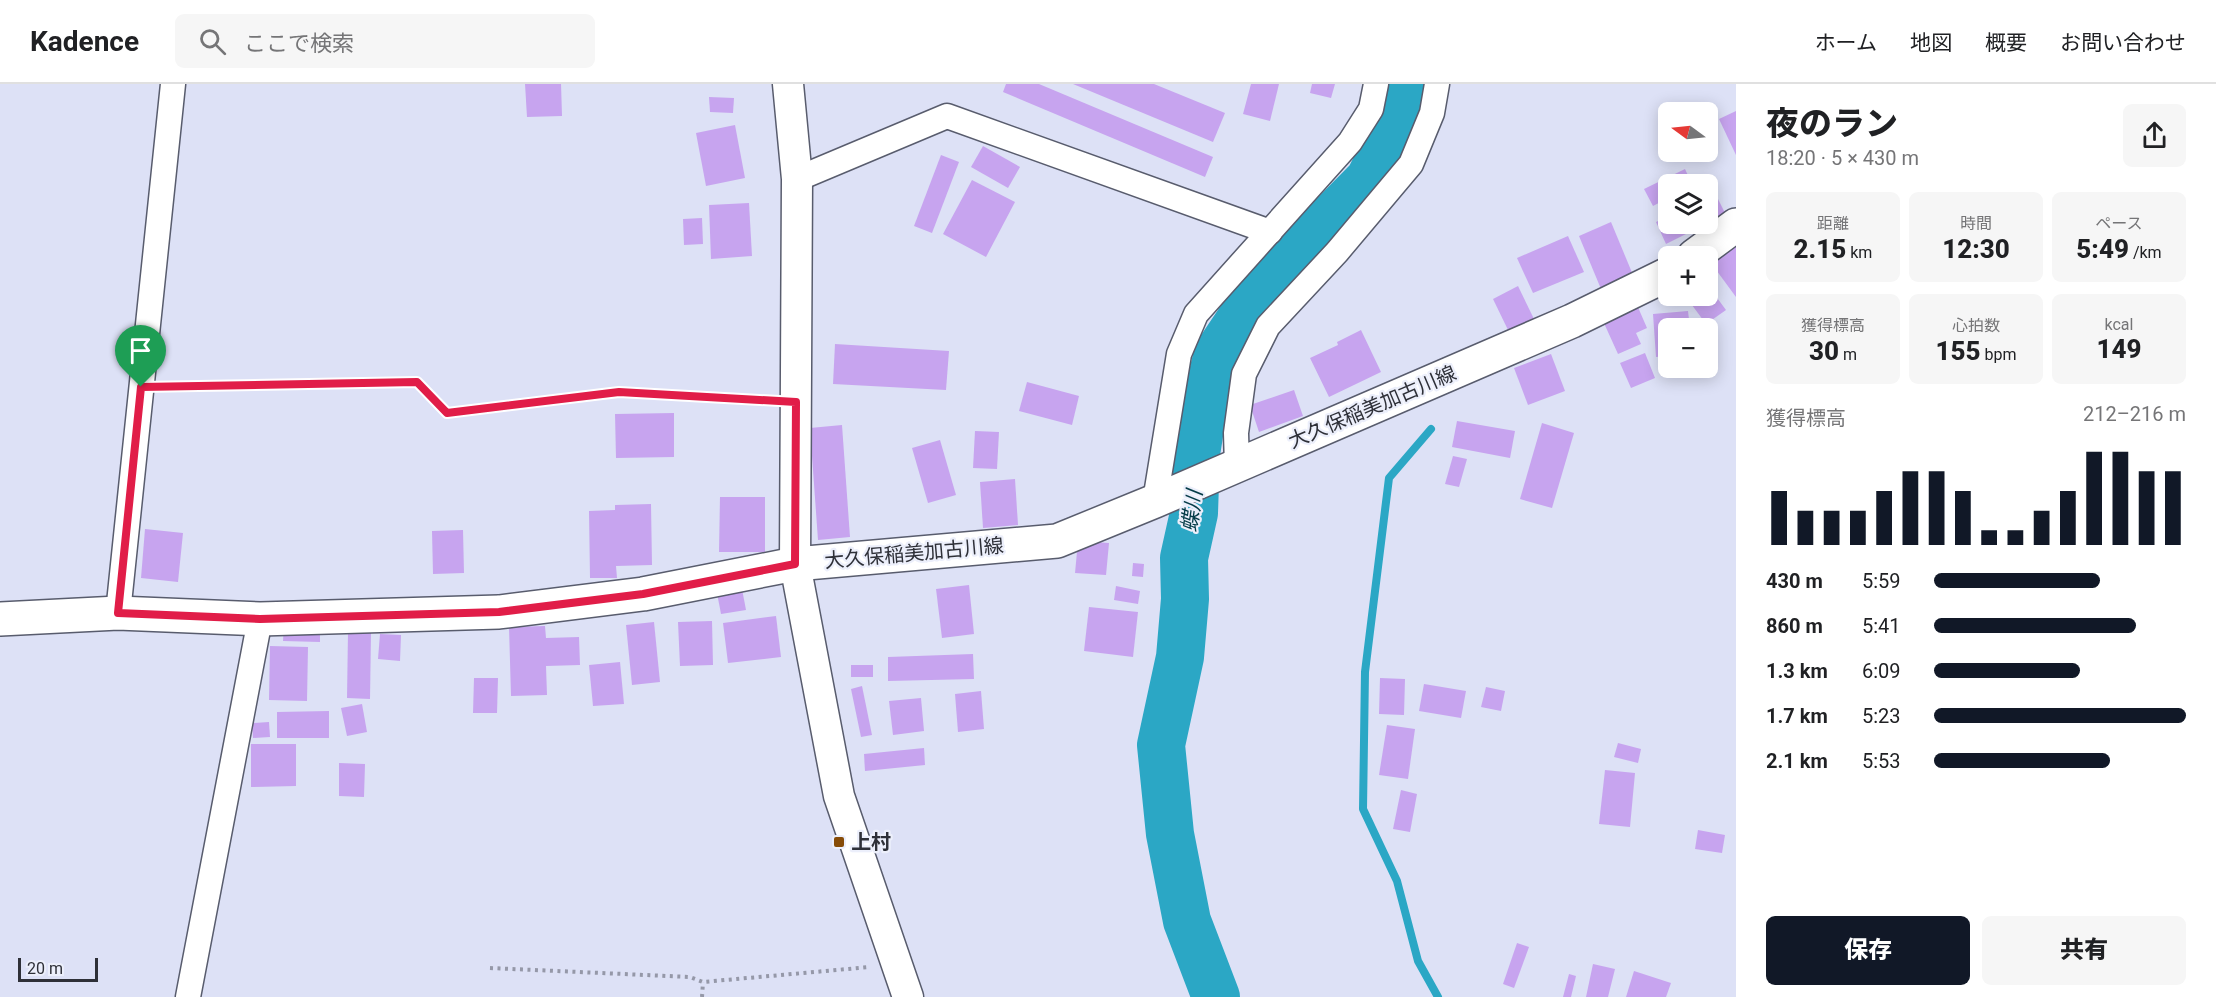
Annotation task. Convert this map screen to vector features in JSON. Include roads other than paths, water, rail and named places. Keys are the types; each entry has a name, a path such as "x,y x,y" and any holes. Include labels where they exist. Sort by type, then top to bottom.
{"main road":[{"path":"1708,246 1736,225"},
{"name":"大久保稲美加古川線","path":"0,619 118,613 260,619 499,612 643,594 795,564 1057,541 1163,498 1572,321 1658,279"}],"street":[{"path":"118,613 173,84"},
{"path":"788,84 797,179 795,564 838,796 908,997"},
{"path":"1163,498 1179,354 1196,314 1350,142 1371,110 1376,84"},
{"path":"1230,469 1244,374 1268,326 1337,252 1411,164 1432,113 1437,84"},
{"path":"797,179 947,116 1270,232"},
{"path":"188,997 260,619"}],"waterway":[{"name":"蝶川","path":"1216,997 1187,921 1170,834 1161,745 1180,657 1185,599 1184,558 1194,513 1196,454 1201,422 1218,353 1261,289 1369,180 1407,105 1412,84"},
{"path":"1431,429 1389,478 1365,672 1363,809 1397,881 1418,961 1438,997"}],"place":[{"name":"上村","path":"839,842"}]}
